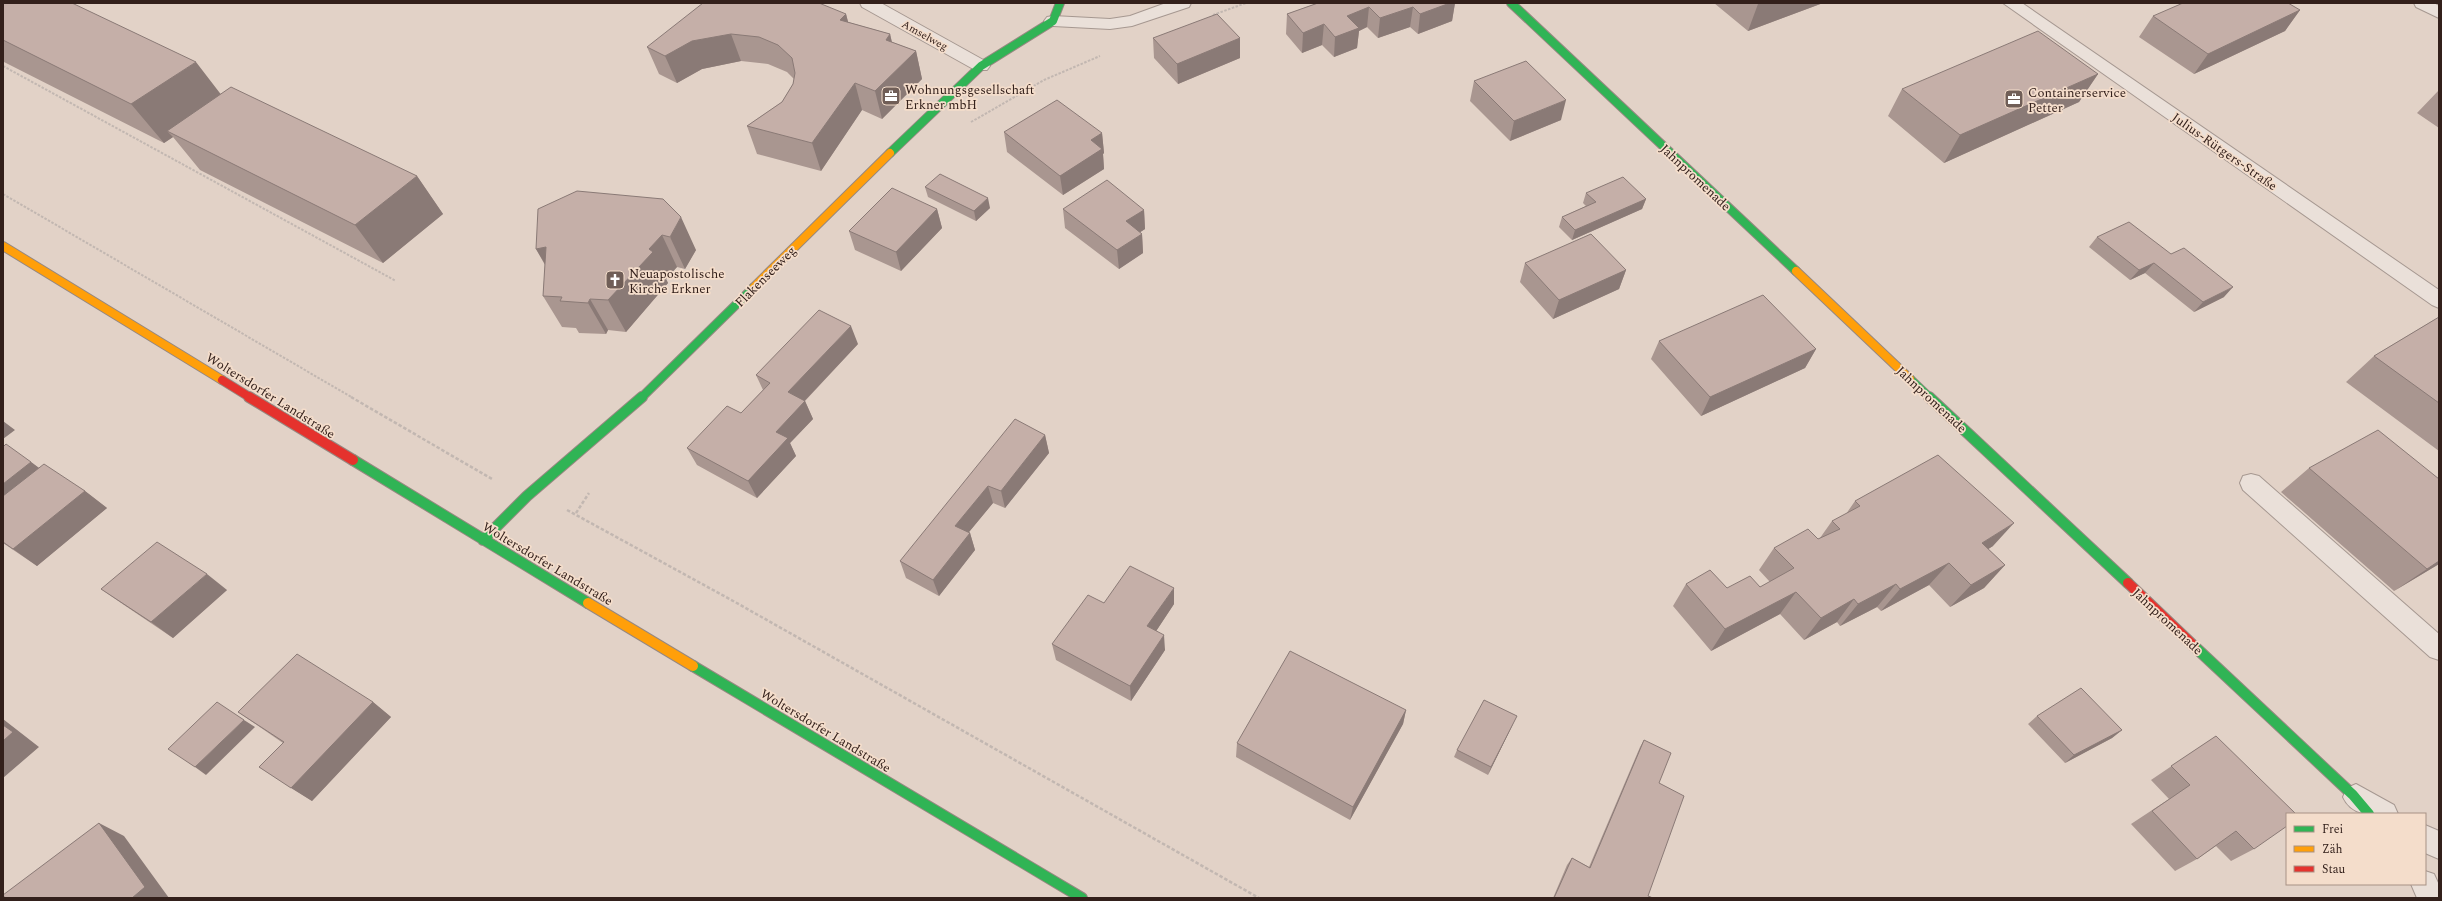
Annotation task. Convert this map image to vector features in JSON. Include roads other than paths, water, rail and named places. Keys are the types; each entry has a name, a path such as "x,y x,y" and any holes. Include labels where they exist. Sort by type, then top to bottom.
{"street":[{"name":"Amselweg","path":"868,3 981,66"},
{"path":"1060,3 1053,21 1110,24 1132,21 1183,3"},
{"name":"Jahnpromenade","path":"1511,3 2361,805 2382,813"},
{"name":"Julius-Rütgers-Straße","path":"2011,3 2439,300"},
{"path":"2422,3 2439,13"},
{"name":"Flakenseeweg","path":"483,540 527,496 629,409 944,100 981,66 1053,21"},
{"name":"Woltersdorfer Landstraße","path":"3,246 483,540 1082,898"},
{"path":"2251,483 2439,648"},
{"path":"2426,839 2439,846"},
{"path":"2424,885 2431,898"}],"place":[{"name":"Wohnungsgesellschaft Erkner mbH","path":"891,96"},
{"name":"Containerservice Petter","path":"2014,99"},
{"name":"Neuapostolische Kirche Erkner","path":"615,280"}]}
